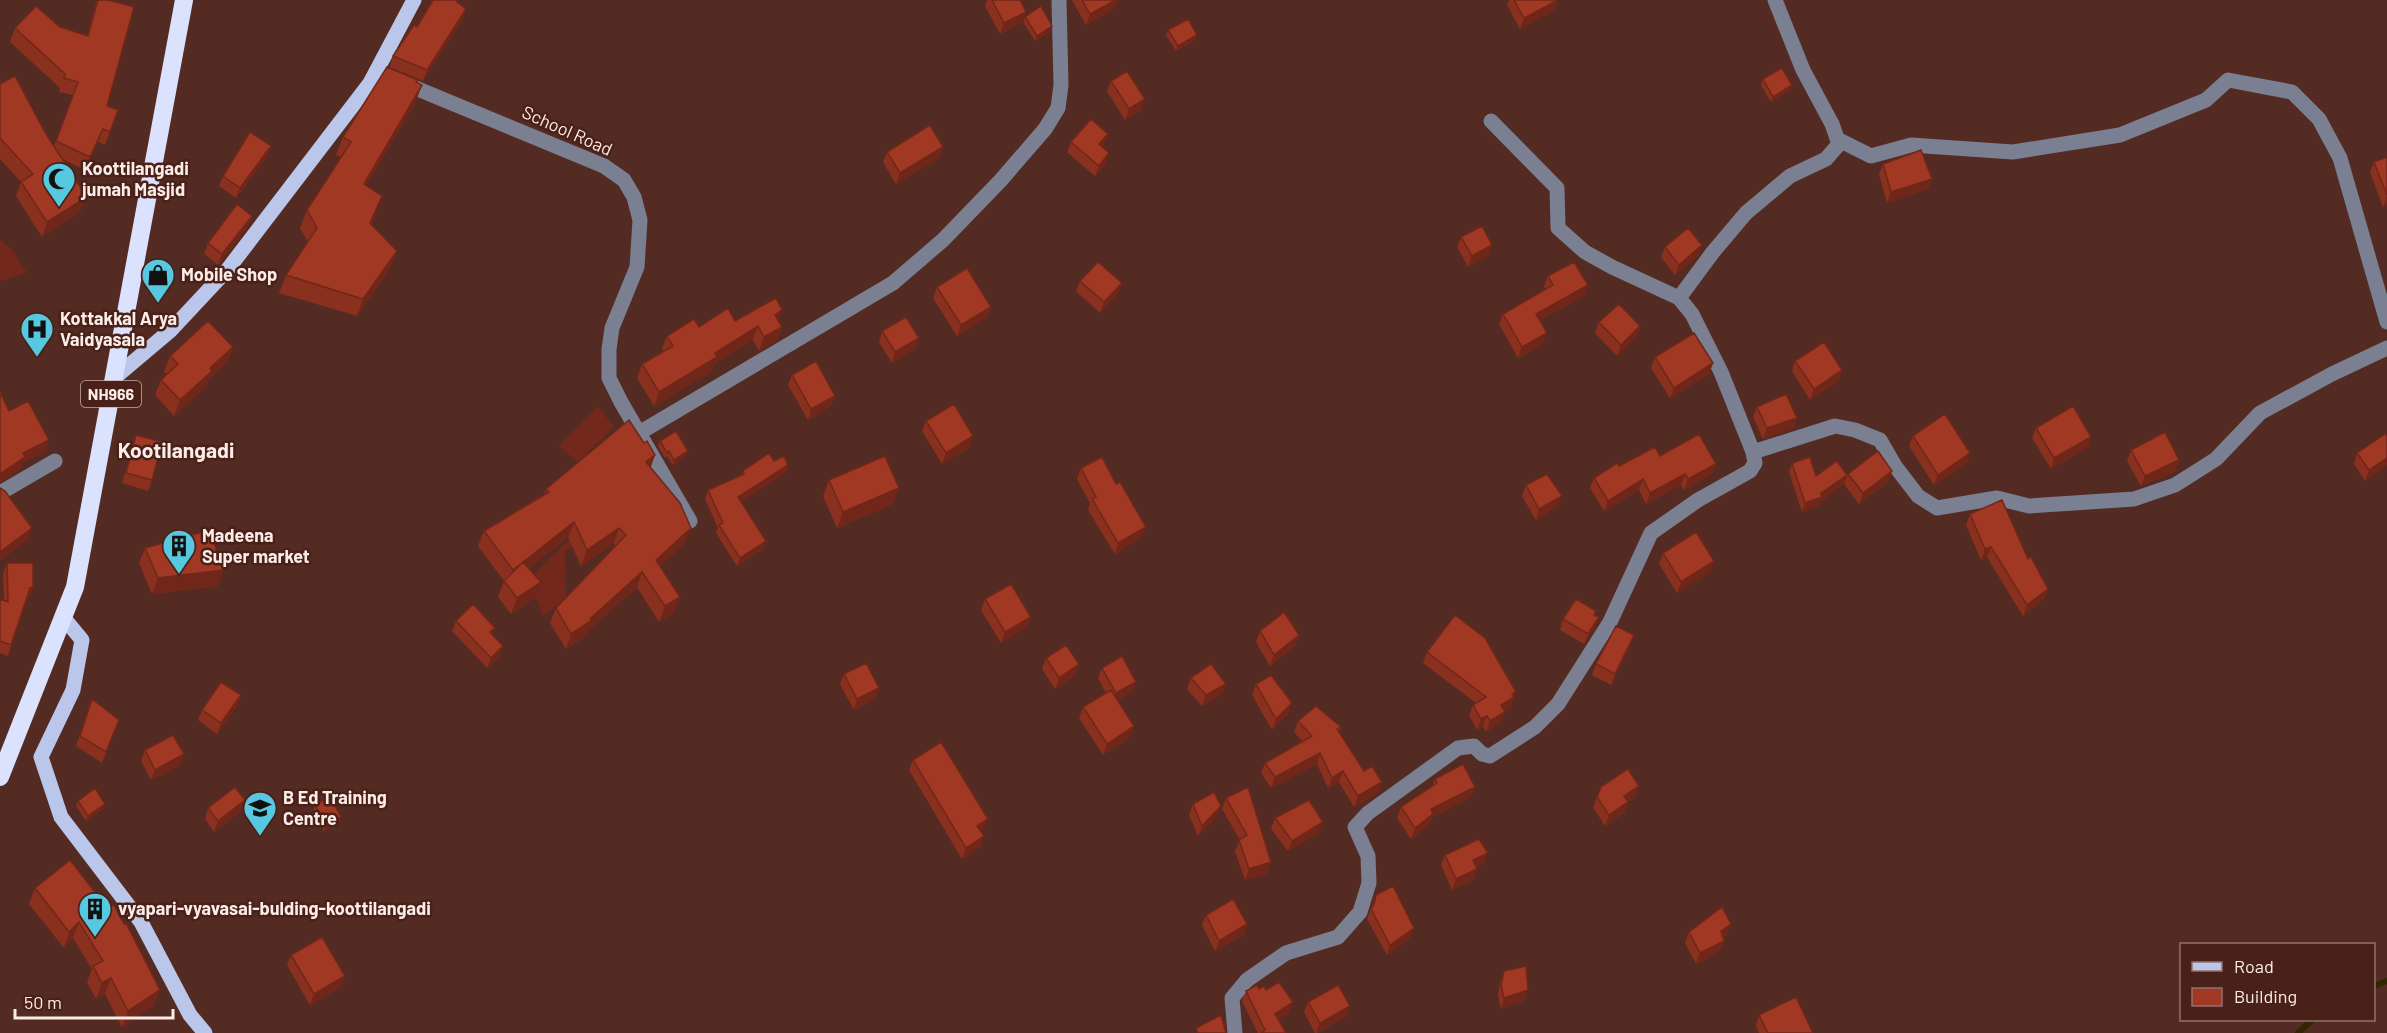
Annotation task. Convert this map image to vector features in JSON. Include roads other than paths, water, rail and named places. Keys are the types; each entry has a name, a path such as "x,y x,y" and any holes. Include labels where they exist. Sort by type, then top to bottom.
{"highway":[{"name":"NH966","path":"0,777 75,587 184,0"}],"main road":[{"path":"113,379 171,330 228,269 370,83 414,0"},
{"path":"63,616 82,640 73,690 41,757 61,817 141,922 190,1015 205,1033"}],"street":[{"path":"639,433 893,283 943,240 1001,180 1045,129 1058,108 1061,85 1059,0"},
{"path":"1679,298 1746,213 1790,176 1826,159 1839,144 1832,124 1803,70 1775,0"},
{"name":"School Road","path":"376,72 604,166 624,180 634,197 640,220 637,267 612,328 609,378 690,522"},
{"path":"1837,139 1871,156 1911,145 2013,152 2120,135 2206,100 2228,80 2292,92 2319,119 2340,158 2387,322"},
{"path":"1235,1033 1232,998 1247,980 1286,954 1338,937 1359,912 1370,883 1368,856 1355,827 1368,813 1458,748 1474,746 1482,754 1490,756 1535,727 1558,704 1610,622 1651,533 1698,500 1750,471 1755,463 1753,452 1721,372 1692,314 1679,298 1585,252 1558,228 1557,188 1491,121"},
{"path":"1753,452 1835,426 1855,430 1880,440 1895,466 1918,496 1937,508 1997,498 2029,506 2134,499 2175,484 2216,459 2260,413 2332,374 2387,348"},
{"path":"0,493 55,461"}],"waterway":[{"path":"2375,986 2387,981"},
{"path":"2298,1033 2311,1021"}],"place":[{"name":"Koottilangadi jumah Masjid","path":"59,208"},
{"name":"Mobile Shop","path":"158,304"},
{"name":"Kottakkal Arya Vaidyasala","path":"37,358"},
{"name":"Madeena Super market","path":"179,575"},
{"name":"B Ed Training Centre","path":"260,837"},
{"name":"vyapari-vyavasai-bulding-koottilangadi","path":"95,938"}],"district":[{"name":"Kootilangadi","path":"176,451"}]}
